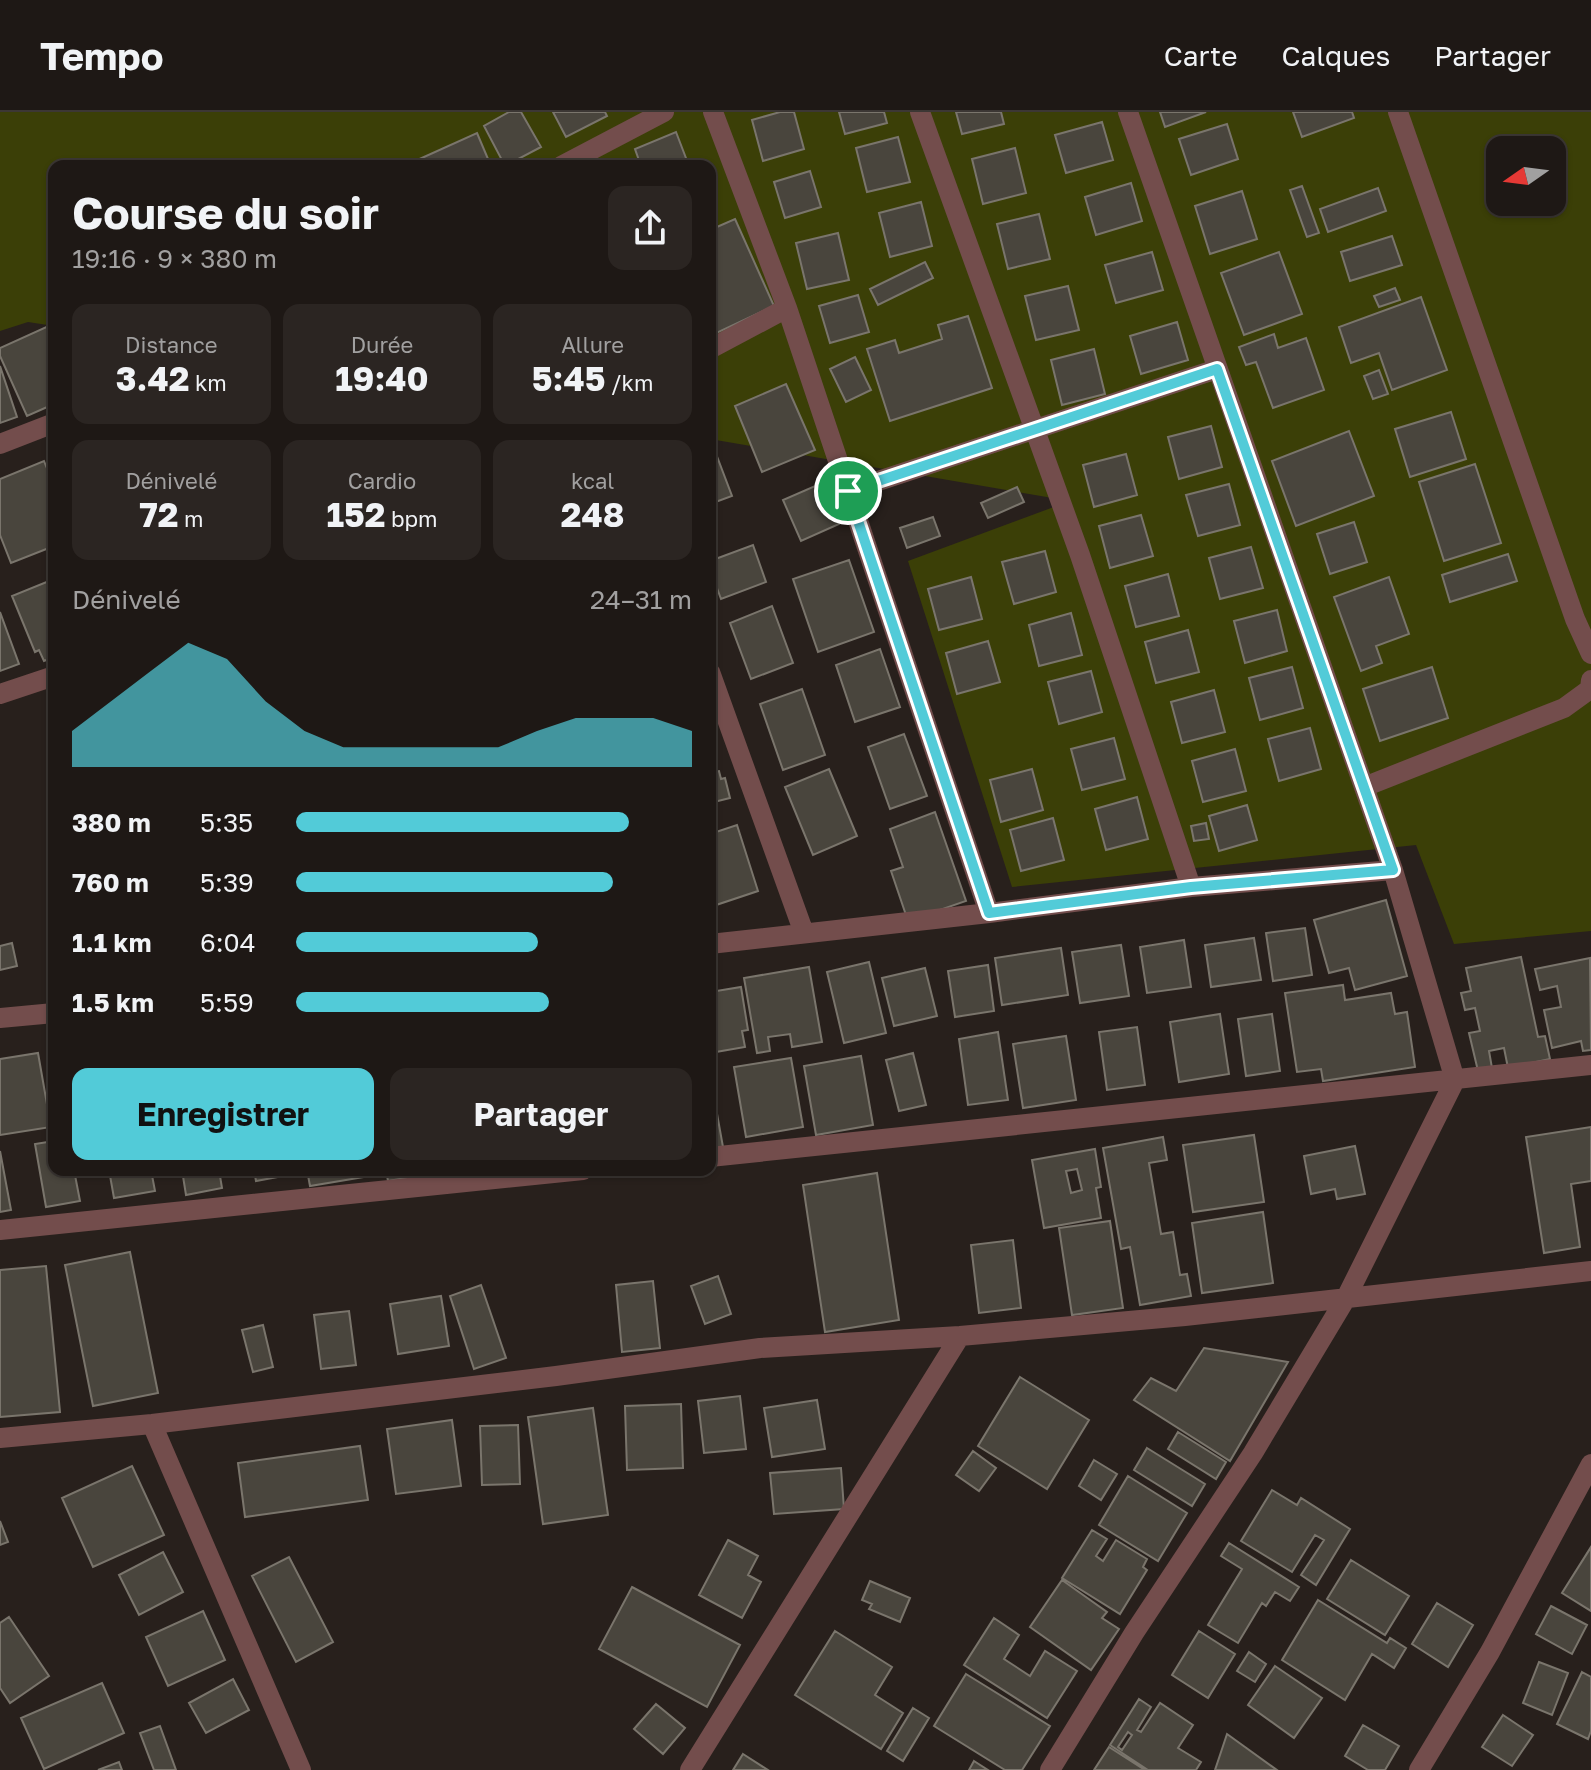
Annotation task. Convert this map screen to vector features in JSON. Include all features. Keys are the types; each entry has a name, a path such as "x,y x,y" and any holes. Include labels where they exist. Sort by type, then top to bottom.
{"street":[{"path":"572,160 664,112"},
{"path":"713,112 787,308 989,913"},
{"path":"920,112 1080,555 1191,887"},
{"path":"1050,1770 1134,1633 1253,1453 1346,1298 1455,1080 1393,870 1128,112"},
{"path":"1398,112 1575,619 1591,654"},
{"path":"716,346 787,308"},
{"path":"848,491 1217,369"},
{"path":"0,444 48,425"},
{"path":"0,694 48,678"},
{"path":"1364,787 1564,708 1590,689 1591,680"},
{"path":"716,689 804,933"},
{"path":"716,943 1191,887 1393,870"},
{"path":"0,1018 48,1014"},
{"path":"716,1156 1591,1065"},
{"path":"0,1230 525,1176"},
{"path":"0,1438 152,1424 556,1376 760,1348 960,1336 1185,1316 1591,1271"},
{"path":"690,1770 960,1336"},
{"path":"152,1424 301,1770"},
{"path":"1419,1770 1490,1652 1591,1464"}],"green space":[{"path":"0,112 1591,112 1591,931 1454,944 1416,845 1012,887 908,561 1070,501 716,440 716,160 48,160 48,325 28,322 0,331"}],"building":[{"path":"509,112 521,112 541,147 516,160 502,160 484,126"},
{"path":"553,112 605,112 607,116 566,137"},
{"path":"780,112 794,112 804,149 763,161 752,120"},
{"path":"839,112 884,112 887,123 845,134"},
{"path":"956,112 1001,112 1004,124 962,134"},
{"path":"1160,112 1206,112 1165,127"},
{"path":"1293,112 1352,112 1354,118 1302,137"},
{"path":"1102,122 1113,160 1066,173 1055,135"},
{"path":"1227,124 1238,159 1191,175 1179,139"},
{"path":"676,132 687,160 639,160 635,149"},
{"path":"477,133 488,160 417,160"},
{"path":"898,137 910,182 867,192 856,148"},
{"path":"1015,148 1026,193 983,204 972,159"},
{"path":"810,171 821,207 785,218 774,182"},
{"path":"1131,183 1142,221 1096,235 1085,197"},
{"path":"1302,186 1319,233 1307,237 1290,190"},
{"path":"1378,188 1386,211 1328,232 1320,209"},
{"path":"1242,191 1257,239 1210,254 1195,206"},
{"path":"921,202 932,246 890,257 879,213"},
{"path":"1039,214 1050,259 1008,269 997,224"},
{"path":"735,219 774,306 716,333 716,227"},
{"path":"838,233 849,280 807,289 796,243"},
{"path":"1392,236 1402,265 1350,281 1341,252"},
{"path":"1152,252 1163,290 1116,303 1105,265"},
{"path":"1279,252 1302,314 1244,335 1221,273"},
{"path":"925,262 933,278 878,305 870,289"},
{"path":"1068,286 1079,330 1036,340 1025,296"},
{"path":"1395,288 1400,300 1379,307 1374,296"},
{"path":"858,295 869,332 830,343 819,306"},
{"path":"1421,297 1447,370 1392,390 1379,353 1351,363 1339,327"},
{"path":"968,316 992,388 890,421 867,349 895,340 899,353 942,339 938,325"},
{"path":"1177,322 1188,360 1141,374 1130,336"},
{"path":"48,326 48,407 27,416 0,356 0,348"},
{"path":"1274,334 1278,348 1306,338 1324,390 1273,408 1256,362 1246,365 1239,347"},
{"path":"1094,349 1105,394 1062,405 1051,360"},
{"path":"855,357 871,390 846,402 830,369"},
{"path":"0,366 17,417 0,423"},
{"path":"1379,370 1388,394 1373,399 1364,376"},
{"path":"786,384 815,450 762,472 735,406"},
{"path":"1451,412 1466,459 1410,477 1395,429"},
{"path":"1211,426 1222,467 1179,479 1168,437"},
{"path":"1349,431 1374,496 1296,526 1272,461"},
{"path":"716,454 732,496 716,502"},
{"path":"1126,454 1137,495 1094,507 1083,465"},
{"path":"44,461 48,471 48,548 11,563 0,535 0,479"},
{"path":"1475,464 1501,543 1444,561 1419,482"},
{"path":"822,483 839,524 801,541 783,500"},
{"path":"1229,484 1240,525 1198,536 1186,495"},
{"path":"1017,487 1024,502 988,518 981,503"},
{"path":"1141,515 1153,556 1110,568 1099,526"},
{"path":"933,517 940,536 907,548 900,528"},
{"path":"1354,522 1367,562 1330,574 1317,534"},
{"path":"753,545 766,582 721,599 716,585 716,559"},
{"path":"1251,547 1263,588 1220,599 1209,558"},
{"path":"1045,551 1056,592 1014,604 1002,562"},
{"path":"1508,554 1517,581 1450,602 1442,575"},
{"path":"849,560 874,632 818,652 793,579"},
{"path":"1168,574 1179,616 1136,627 1125,586"},
{"path":"971,577 982,619 939,630 928,589"},
{"path":"1389,577 1409,634 1376,646 1382,663 1361,671 1334,597"},
{"path":"48,581 48,659 44,661 39,650 35,652 12,596"},
{"path":"772,606 793,663 751,679 730,623"},
{"path":"1277,610 1287,651 1245,663 1234,621"},
{"path":"0,612 19,664 0,671"},
{"path":"1071,613 1082,655 1039,666 1029,625"},
{"path":"1188,630 1199,672 1156,683 1145,642"},
{"path":"988,641 1000,682 957,694 946,653"},
{"path":"880,649 900,707 855,722 836,665"},
{"path":"1292,667 1303,708 1260,720 1249,678"},
{"path":"1432,667 1448,718 1380,741 1363,689"},
{"path":"1091,671 1102,712 1059,724 1048,682"},
{"path":"802,689 825,755 783,770 760,704"},
{"path":"1214,690 1225,732 1182,743 1171,702"},
{"path":"1310,728 1321,769 1279,781 1268,739"},
{"path":"904,734 927,796 890,809 868,747"},
{"path":"1114,738 1125,779 1082,790 1071,749"},
{"path":"1235,749 1246,791 1203,802 1192,761"},
{"path":"829,769 857,836 813,855 785,787"},
{"path":"1032,769 1043,810 1001,822 990,780"},
{"path":"716,771 719,771 721,779 725,778 730,798 716,802"},
{"path":"1137,797 1148,839 1106,850 1095,809"},
{"path":"1247,805 1257,840 1219,851 1209,816"},
{"path":"935,812 966,901 908,921 891,871 903,867 890,829"},
{"path":"1053,818 1064,860 1021,871 1010,830"},
{"path":"1206,823 1209,839 1194,841 1191,826"},
{"path":"737,825 758,891 716,905 716,832"},
{"path":"1386,900 1407,976 1355,990 1349,968 1329,973 1314,920"},
{"path":"1305,928 1312,975 1273,981 1266,933"},
{"path":"1254,938 1261,980 1211,987 1205,945"},
{"path":"1184,940 1191,987 1147,993 1140,947"},
{"path":"12,943 17,966 0,970 0,946"},
{"path":"1121,945 1129,996 1080,1003 1072,952"},
{"path":"1061,948 1068,995 1002,1005 995,958"},
{"path":"1521,957 1538,1037 1545,1036 1550,1059 1508,1068 1504,1048 1489,1051 1492,1068 1478,1071 1469,1033 1480,1031 1475,1008 1465,1010 1461,993 1471,991 1466,968"},
{"path":"1590,958 1591,1050 1583,1051 1581,1041 1552,1048 1544,1010 1561,1007 1557,986 1540,990 1535,969"},
{"path":"869,962 886,1033 844,1043 827,972"},
{"path":"988,965 994,1011 955,1017 948,971"},
{"path":"809,967 822,1042 792,1047 790,1034 768,1037 770,1051 757,1053 744,978"},
{"path":"925,968 937,1016 894,1026 882,978"},
{"path":"1343,985 1345,1000 1391,993 1395,1014 1407,1012 1415,1067 1323,1081 1321,1069 1297,1072 1285,993"},
{"path":"741,987 748,1030 742,1031 745,1047 716,1052 716,991"},
{"path":"1220,1014 1229,1074 1179,1082 1170,1022"},
{"path":"1272,1014 1280,1071 1246,1076 1238,1019"},
{"path":"1137,1027 1145,1085 1107,1090 1099,1032"},
{"path":"998,1032 1008,1100 968,1105 959,1039"},
{"path":"1066,1036 1076,1100 1023,1108 1013,1044"},
{"path":"38,1053 48,1127 0,1135 0,1059"},
{"path":"913,1053 926,1105 899,1111 886,1060"},
{"path":"861,1056 873,1125 816,1135 804,1066"},
{"path":"791,1058 803,1127 746,1137 734,1067"},
{"path":"716,1108 723,1147 716,1148"},
{"path":"1591,1127 1591,1181 1571,1184 1580,1247 1544,1253 1526,1137"},
{"path":"1254,1135 1264,1202 1193,1212 1183,1145"},
{"path":"1163,1137 1167,1160 1149,1163 1161,1234 1173,1232 1180,1275 1187,1274 1191,1296 1140,1305 1130,1247 1121,1249 1103,1148"},
{"path":"48,1142 48,1176 75,1176 80,1201 46,1207 35,1144"},
{"path":"1355,1146 1365,1194 1337,1199 1335,1189 1311,1194 1304,1156"},
{"path":"1095,1149 1101,1187 1096,1188 1101,1218 1044,1228 1032,1160","holes":["1077,1169 1082,1190 1071,1193 1066,1171"]},
{"path":"0,1151 11,1210 0,1212"},
{"path":"877,1173 899,1320 825,1332 803,1185"},
{"path":"110,1176 152,1176 155,1191 114,1198"},
{"path":"183,1176 220,1176 222,1188 186,1195"},
{"path":"255,1176 283,1176 256,1181"},
{"path":"308,1176 370,1176 310,1186"},
{"path":"387,1176 418,1176 388,1181"},
{"path":"1263,1212 1273,1283 1202,1293 1192,1223"},
{"path":"1110,1221 1123,1308 1072,1315 1059,1228"},
{"path":"1013,1240 1021,1308 979,1313 971,1245"},
{"path":"130,1252 158,1393 93,1406 65,1265"},
{"path":"46,1266 60,1412 0,1417 0,1270"},
{"path":"718,1276 731,1314 705,1324 691,1286"},
{"path":"653,1281 660,1348 622,1352 616,1285"},
{"path":"481,1285 506,1358 474,1369 450,1296"},
{"path":"441,1296 449,1346 398,1354 390,1304"},
{"path":"349,1311 356,1365 321,1369 314,1315"},
{"path":"263,1325 273,1367 253,1372 242,1330"},
{"path":"1204,1348 1288,1362 1230,1461 1134,1400 1151,1378 1176,1391"},
{"path":"1020,1377 1089,1420 1047,1489 978,1446"},
{"path":"740,1396 746,1449 704,1453 698,1401"},
{"path":"817,1400 825,1449 772,1457 764,1408"},
{"path":"681,1404 683,1468 627,1470 625,1406"},
{"path":"593,1408 608,1515 543,1524 528,1417"},
{"path":"452,1420 461,1486 396,1494 387,1429"},
{"path":"518,1425 520,1484 482,1485 480,1426"},
{"path":"1178,1432 1226,1462 1216,1479 1168,1449"},
{"path":"360,1446 368,1500 245,1517 238,1463"},
{"path":"1147,1448 1205,1484 1192,1506 1134,1470"},
{"path":"973,1451 996,1468 979,1491 956,1475"},
{"path":"1094,1460 1117,1474 1101,1500 1079,1486"},
{"path":"132,1466 164,1535 93,1567 62,1498"},
{"path":"841,1468 844,1509 774,1514 770,1473"},
{"path":"1128,1476 1187,1513 1158,1561 1099,1525"},
{"path":"1272,1490 1297,1505 1301,1498 1350,1529 1316,1585 1301,1575 1324,1540 1315,1535 1292,1572 1241,1541"},
{"path":"0,1521 8,1542 0,1545"},
{"path":"1092,1530 1107,1539 1096,1556 1103,1561 1116,1540 1147,1559 1143,1567 1147,1570 1120,1614 1062,1578"},
{"path":"728,1540 758,1556 748,1575 761,1582 742,1618 699,1595"},
{"path":"1229,1543 1299,1587 1290,1601 1275,1592 1266,1606 1262,1603 1238,1643 1208,1625 1242,1569 1221,1556"},
{"path":"1591,1547 1591,1611 1562,1593"},
{"path":"163,1552 183,1592 139,1615 119,1575"},
{"path":"289,1557 333,1642 296,1662 252,1576"},
{"path":"1351,1560 1409,1596 1385,1635 1327,1599"},
{"path":"1062,1580 1107,1612 1102,1618 1119,1629 1091,1670 1030,1627"},
{"path":"870,1581 910,1598 900,1622 869,1609 872,1604 862,1600"},
{"path":"632,1587 740,1645 707,1707 599,1649"},
{"path":"1318,1600 1387,1643 1390,1638 1406,1648 1394,1668 1372,1654 1345,1700 1282,1660"},
{"path":"1437,1603 1473,1625 1448,1667 1412,1644"},
{"path":"1551,1606 1587,1625 1572,1654 1536,1634"},
{"path":"203,1611 225,1660 168,1686 146,1637"},
{"path":"9,1617 49,1676 10,1703 0,1688 0,1623"},
{"path":"994,1618 1019,1635 1004,1659 1030,1676 1045,1651 1077,1671 1047,1718 964,1665"},
{"path":"835,1631 892,1667 875,1695 903,1713 881,1749 795,1695"},
{"path":"1199,1631 1235,1654 1208,1698 1172,1675"},
{"path":"1249,1652 1266,1664 1255,1682 1237,1671"},
{"path":"1539,1662 1568,1673 1552,1715 1523,1703"},
{"path":"1275,1666 1322,1698 1294,1738 1248,1705"},
{"path":"1582,1672 1591,1677 1591,1731 1588,1739 1557,1724"},
{"path":"966,1674 1050,1726 1022,1770 1005,1770 934,1726"},
{"path":"233,1679 249,1710 206,1733 189,1703"},
{"path":"102,1683 124,1733 44,1769 21,1718"},
{"path":"1139,1699 1151,1707 1137,1730 1141,1732 1160,1703 1193,1725 1178,1748 1201,1762 1196,1770 1148,1770 1110,1745","holes":["1128,1732 1132,1735 1122,1750 1118,1747"]},
{"path":"656,1704 685,1728 663,1754 634,1729"},
{"path":"913,1708 929,1718 903,1761 887,1751"},
{"path":"1503,1715 1533,1735 1512,1766 1482,1747"},
{"path":"1363,1725 1399,1746 1385,1770 1368,1770 1345,1756"},
{"path":"160,1726 176,1770 154,1770 140,1733"},
{"path":"1227,1734 1277,1770 1215,1770"},
{"path":"1109,1747 1145,1770 1094,1770"},
{"path":"743,1754 768,1770 733,1770"},
{"path":"974,1761 988,1770 969,1770"},
{"path":"119,1762 122,1770 98,1770"}],"route":[{"path":"1217,369 1393,870 1191,887 989,913 848,491 1217,369"}]}
